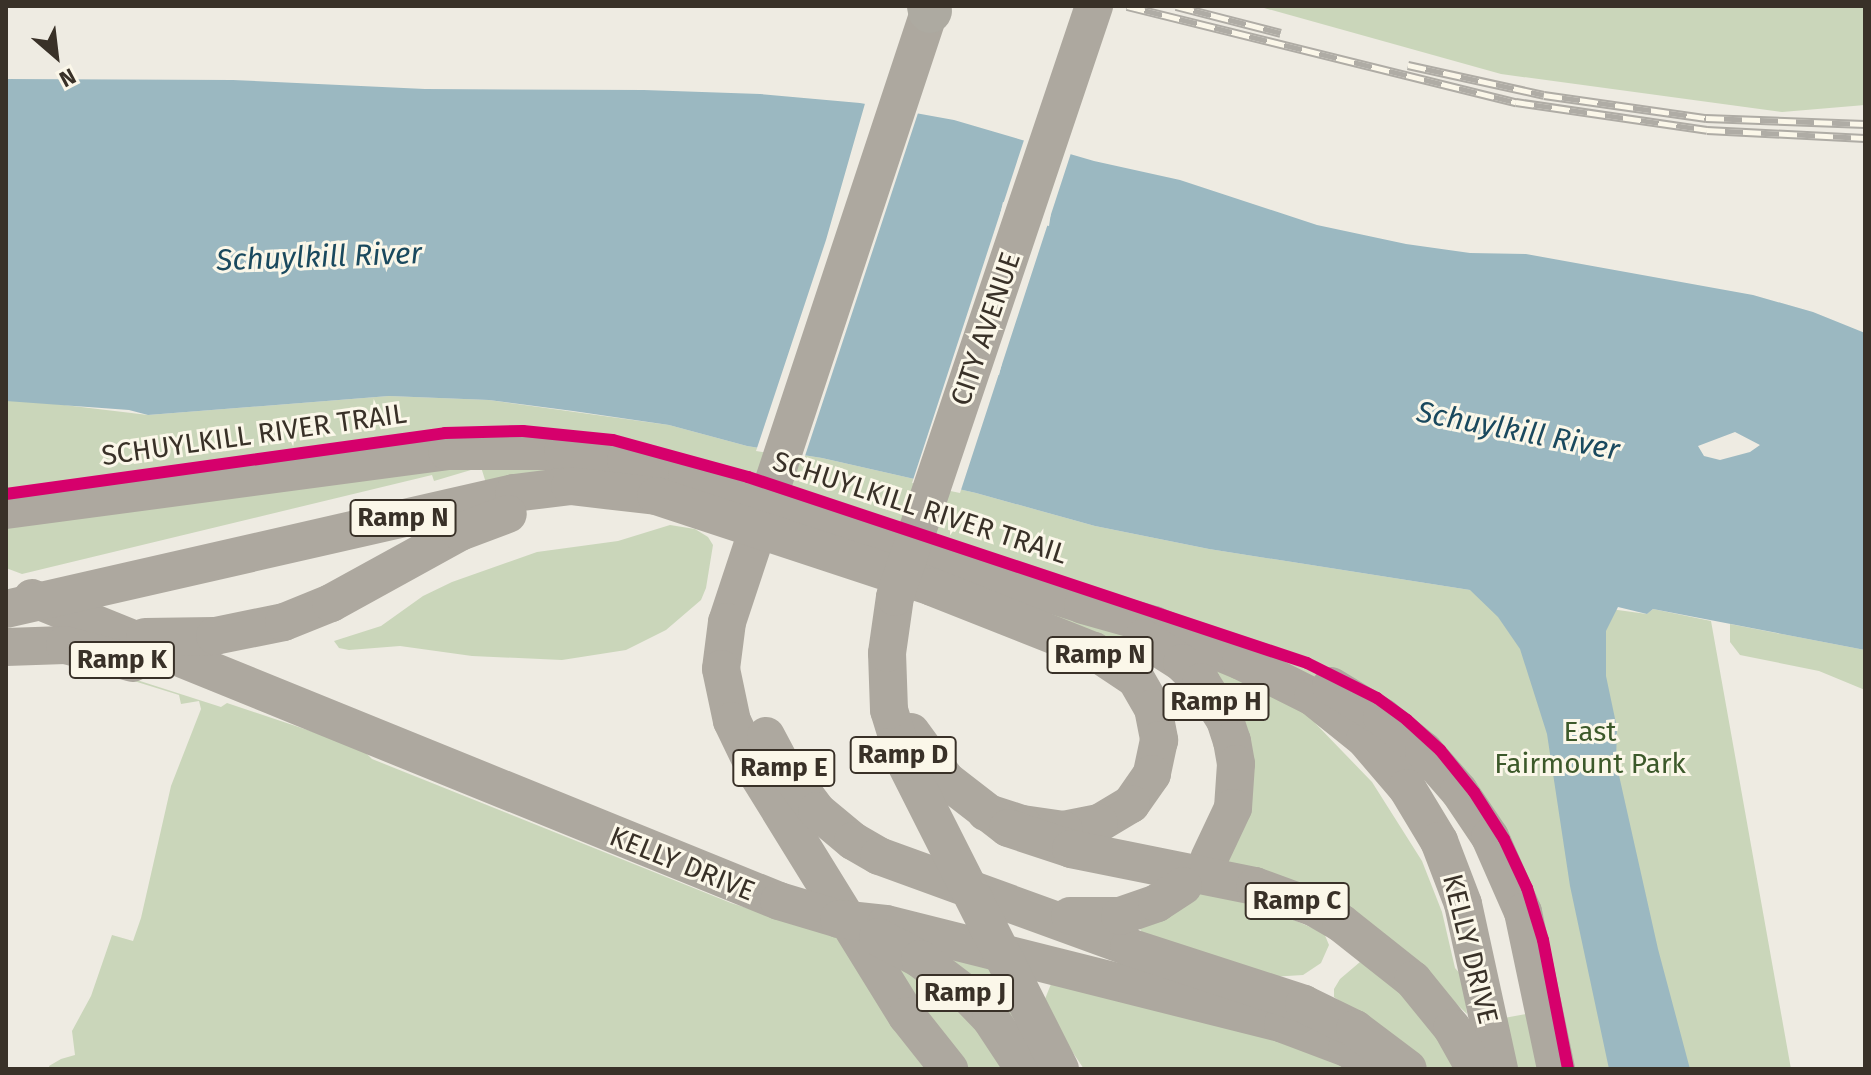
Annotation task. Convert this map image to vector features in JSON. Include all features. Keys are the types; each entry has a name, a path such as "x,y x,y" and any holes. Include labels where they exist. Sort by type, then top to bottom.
{"main road":[{"name":"CITY AVENUE","path":"887,653 895,597 1094,6"},
{"path":"930,8 722,643 721,669 732,721 758,775 834,903 921,1037 949,1069"},
{"name":"KELLY DRIVE","path":"6,510 447,451 563,451 626,460 736,491 1083,605 1154,625 1241,661 1313,697 1340,716 1386,762 1426,815 1463,904 1499,1069"},
{"path":"6,589 63,586 505,470 561,462 626,460"},
{"name":"Ramp N","path":"6,609 63,586 543,488 601,487 686,504 958,597 1094,651 1136,679 1153,708 1159,740 1152,774 1131,804 1099,823 1064,830 1022,824 986,812 946,780 911,732 899,706 887,653"},
{"path":"118,634 165,638 215,636 284,622 331,603 460,532 535,507 588,501 686,504"},
{"name":"Ramp E","path":"744,576 743,665 748,691 761,727 780,762 817,811 853,841 879,856 1044,913 1129,947 1329,1014 1378,1044 1408,1069"},
{"name":"KELLY DRIVE","path":"6,589 720,879 834,903 897,927 1283,1024 1347,1048 1380,1069"},
{"name":"Ramp H","path":"1083,605 1182,663 1201,682 1225,720 1236,764 1236,787 1217,869"},
{"name":"Ramp K","path":"6,647 45,644 85,649 342,727"},
{"name":"Ramp D","path":"887,653 886,686 896,735 947,848 1060,1069"},
{"path":"1241,661 1304,675 1357,700 1414,742 1459,791 1490,837 1514,888 1530,936 1556,1069"},
{"name":"Ramp C","path":"986,812 1032,838 1171,876 1217,869 1315,908 1365,939 1401,969 1433,1003 1475,1069"},
{"path":"1044,913 1082,918 1120,916 1157,903 1171,876"},
{"name":"Ramp J","path":"834,903 944,975 991,1019 1024,1069"}],"green space":[{"path":"1257,6 1865,6 1865,105 1782,112 1501,74"},
{"name":"East Fairmount Park","path":"389,396 489,400 669,425 747,446 822,458 976,493 1095,526 1209,549 1647,614 1653,609 1711,621 1791,1069 1514,1069 1504,1018 1532,1013 1513,913 1439,783 1327,732 1315,723 1372,782 1422,861 1442,912 1455,968 1463,977 1467,1014 1403,953 1243,898 1324,933 1329,945 1321,963 1303,975 1271,977 1143,934 1140,929 1167,910 1243,743 1142,651 681,486 486,483 481,467 434,481 432,475 22,574 6,568 6,398 148,415"},
{"path":"670,525 695,529 708,537 713,545 706,588 701,600 666,630 626,650 562,660 472,656 400,646 349,650 339,648 334,641 381,626 423,596 452,582 537,552 618,541"},
{"path":"1730,624 1865,650 1865,690 1819,671 1740,655 1730,642"},
{"path":"26,658 64,659 87,664 221,707 227,703 361,748 372,759 731,903 878,950 943,988 990,1040 1009,1069 966,1069 934,1036 898,974 867,969 864,971 888,1015 930,1069 50,1069 49,1066 61,1059 75,1055 72,1031 91,996 112,935 133,941 171,786 201,709 199,701 181,704 179,695 63,659 6,661"},
{"path":"945,958 1004,972 1016,1017 1008,1022"},
{"path":"1360,962 1399,988 1460,1069 1429,1069 1395,1039 1334,997 1334,989 1340,979"},
{"path":"1051,984 1268,1034 1354,1069 1084,1069 1045,999"}],"water":[{"name":"Schuylkill River","path":"6,79 233,80 425,89 644,90 760,94 860,103 954,120 1094,161 1180,180 1317,225 1406,244 1470,253 1526,254 1753,295 1813,312 1865,333 1865,650 1653,609 1647,614 1618,607 1606,631 1606,676 1617,728 1616,762 1658,949 1690,1069 1609,1069 1570,886 1547,734 1520,649 1498,617 1470,590 1209,549 1095,526 976,493 822,458 747,446 669,425 489,400 389,396 148,415 129,410 6,401","holes":["852,156 895,178 849,167","1003,202 1051,213 1049,226 1000,215","1002,363 999,375 953,364","1735,432 1760,445 1750,452 1720,460 1704,456 1698,446"]}],"pier":[{"path":"866,100 919,110 804,459 756,451 826,240"},
{"path":"1025,137 1072,150 960,493 912,483","holes":["1006,206 1047,216 1046,221 1005,212"]}],"railway":[{"path":"1127,6 1516,102 1707,130 1865,138"},
{"path":"1176,6 1281,33"},
{"path":"1408,65 1544,95 1706,118 1865,124"}],"cycle path":[{"name":"SCHUYLKILL RIVER TRAIL","path":"6,494 445,433 523,431 613,440 748,477 1307,663 1377,698 1407,720 1440,750 1474,792 1504,839 1527,888 1543,940 1568,1069"}]}
